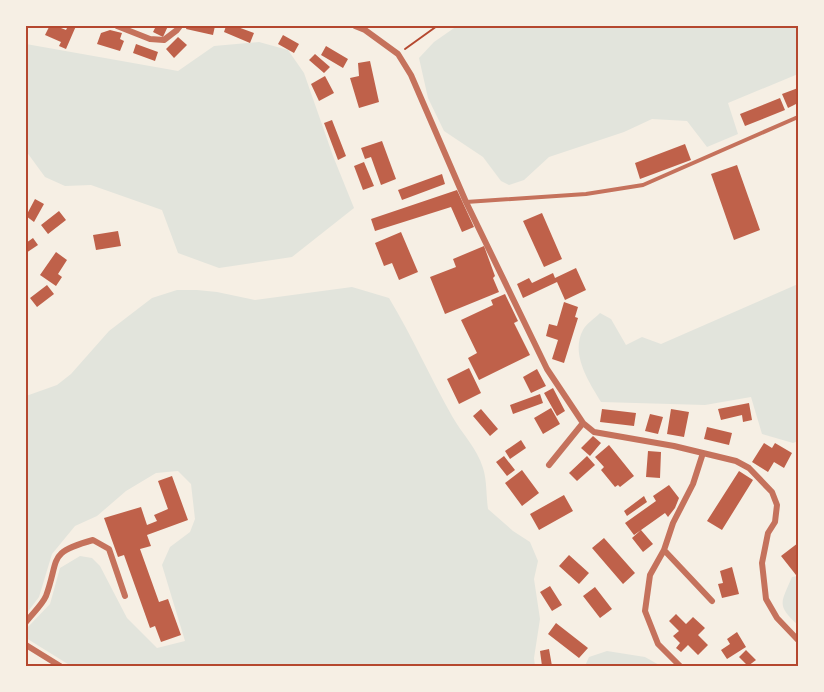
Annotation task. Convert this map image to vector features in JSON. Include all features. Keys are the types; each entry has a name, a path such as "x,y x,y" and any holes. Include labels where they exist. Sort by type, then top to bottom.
{"street":[{"path":"117,26 150,39 164,40 180,26"},
{"path":"355,26 365,30 398,54 411,75 466,202 547,369 583,423 594,432 674,446 736,461 749,468 772,492 777,505 762,563 766,599 777,618 798,640"},
{"path":"549,465 583,423"},
{"path":"680,666 658,644 645,611 651,575 664,550 673,523 693,484 703,453"},
{"path":"26,622 45,598 58,556 68,547 93,540 109,549 125,596"},
{"path":"664,550 712,601"},
{"path":"26,645 60,666"}],"lane":[{"path":"466,202 586,194 643,185 798,117"}],"path":[{"path":"398,54 437,26"}],"shaded area":[{"path":"457,26 798,26 798,74 728,103 738,134 707,147 687,121 652,119 624,132 549,157 524,180 509,185 501,181 483,157 444,131 428,98 419,58 434,42"},
{"path":"259,42 288,50 304,73 354,208 292,257 219,268 178,253 162,210 91,185 65,186 45,177 26,151 26,44 178,71 214,46"},
{"path":"798,284 798,441 793,443 762,434 751,397 705,405 601,402 583,368 579,349 580,339 584,328 600,313 611,319 626,345 642,337 661,344"},
{"path":"352,287 389,298 452,416 480,461 485,478 488,509 513,531 530,542 538,561 534,579 540,619 534,658 535,666 71,666 26,638 26,629 50,604 60,568 80,556 92,558 100,566 127,618 157,648 185,641 162,565 170,547 190,532 195,519 191,484 178,471 156,473 126,491 97,516 75,526 52,554 39,597 26,614 26,396 57,385 71,374 109,331 152,298 177,290 197,290 255,300"},
{"path":"798,576 798,625 786,613 783,598 792,577"},
{"path":"607,651 645,657 661,666 585,666 589,657"}],"building":[{"path":"45,26 62,26 61,28 66,30 68,26 76,26 66,49 59,46 61,42 45,35 49,27"},
{"path":"156,26 168,26 163,37 153,32"},
{"path":"187,26 215,26 213,35 186,29"},
{"path":"226,26 235,26 254,33 250,43 224,32"},
{"path":"110,30 122,33 120,39 124,41 120,51 97,44 101,33"},
{"path":"283,35 299,44 294,53 278,44"},
{"path":"178,37 187,45 174,58 166,49"},
{"path":"136,44 158,52 155,61 133,53"},
{"path":"326,46 348,59 343,68 321,55"},
{"path":"315,54 330,67 324,73 309,60"},
{"path":"370,61 379,102 359,108 350,78 359,76 358,63"},
{"path":"325,76 334,93 319,101 311,84"},
{"path":"798,88 798,103 788,108 782,94"},
{"path":"780,98 785,110 745,126 740,114"},
{"path":"332,120 346,156 338,160 324,123"},
{"path":"382,141 396,179 381,185 371,157 365,159 361,148"},
{"path":"685,144 691,160 640,179 635,163"},
{"path":"364,162 374,186 363,190 354,166"},
{"path":"737,165 760,230 734,240 711,174"},
{"path":"442,174 445,184 402,200 398,190"},
{"path":"457,190 474,227 462,232 451,207 375,231 371,219"},
{"path":"35,199 44,204 34,222 26,216"},
{"path":"59,211 66,220 48,234 41,225"},
{"path":"542,213 562,259 544,267 523,221"},
{"path":"118,231 121,246 96,250 93,235"},
{"path":"401,232 418,272 399,280 392,263 384,266 375,243"},
{"path":"33,238 38,245 26,253 26,243"},
{"path":"484,246 499,292 445,314 430,277 456,267 453,259"},
{"path":"56,252 67,260 58,274 62,277 56,286 40,275"},
{"path":"576,268 586,290 565,300 557,282 523,298 517,284 529,278 532,283 553,273 555,278"},
{"path":"47,285 54,294 37,307 30,298"},
{"path":"505,294 518,321 514,323 530,355 479,380 468,358 477,353 461,320 493,305 491,300"},
{"path":"564,302 578,307 575,317 578,318 564,363 552,359 558,340 546,336 549,324 557,326"},
{"path":"469,368 481,393 459,404 447,379"},
{"path":"537,369 546,386 531,393 523,377"},
{"path":"553,388 565,411 557,416 544,393"},
{"path":"540,394 543,403 513,414 510,405"},
{"path":"749,403 752,420 743,422 742,415 721,420 718,409"},
{"path":"551,408 560,424 543,434 534,418"},
{"path":"481,409 498,429 490,436 473,416"},
{"path":"602,409 636,413 634,426 600,422"},
{"path":"671,409 689,412 684,437 667,434"},
{"path":"650,414 663,417 658,434 645,431"},
{"path":"707,427 732,433 729,445 704,439"},
{"path":"593,436 601,443 590,456 581,448"},
{"path":"521,440 526,448 510,459 505,451"},
{"path":"764,443 772,448 775,443 792,453 784,468 774,462 768,472 752,462"},
{"path":"609,445 634,476 620,487 618,485 615,487 601,470 604,467 595,457"},
{"path":"648,451 661,452 660,478 646,477"},
{"path":"504,456 515,470 507,476 496,462"},
{"path":"587,456 595,465 577,481 569,473"},
{"path":"522,470 539,493 522,506 505,483"},
{"path":"739,471 753,480 722,530 707,521"},
{"path":"172,476 188,520 147,535 151,546 140,549 159,602 168,599 181,635 161,642 155,626 150,628 124,555 118,557 104,518 141,507 147,525 157,521 154,515 168,509 158,481"},
{"path":"669,485 679,498 675,508 668,517 665,513 634,535 625,523 656,501 653,496"},
{"path":"564,495 573,511 539,530 530,514"},
{"path":"644,496 647,502 627,516 624,511"},
{"path":"641,530 653,544 643,552 632,538"},
{"path":"604,538 635,573 623,584 592,548"},
{"path":"798,543 798,573 796,575 781,556"},
{"path":"569,555 589,573 579,584 559,566"},
{"path":"732,567 739,594 722,598 718,584 723,583 720,571"},
{"path":"550,586 562,605 552,611 540,592"},
{"path":"595,587 612,609 600,618 583,596"},
{"path":"676,614 686,624 693,617 705,628 698,635 708,645 698,655 688,645 681,652 676,648 680,643 673,636 679,631 669,621"},
{"path":"556,623 588,648 579,658 548,634"},
{"path":"737,632 746,647 727,659 721,650 730,644 727,639"},
{"path":"549,649 552,666 542,666 540,651"},
{"path":"746,650 756,660 748,666 739,657"}]}
